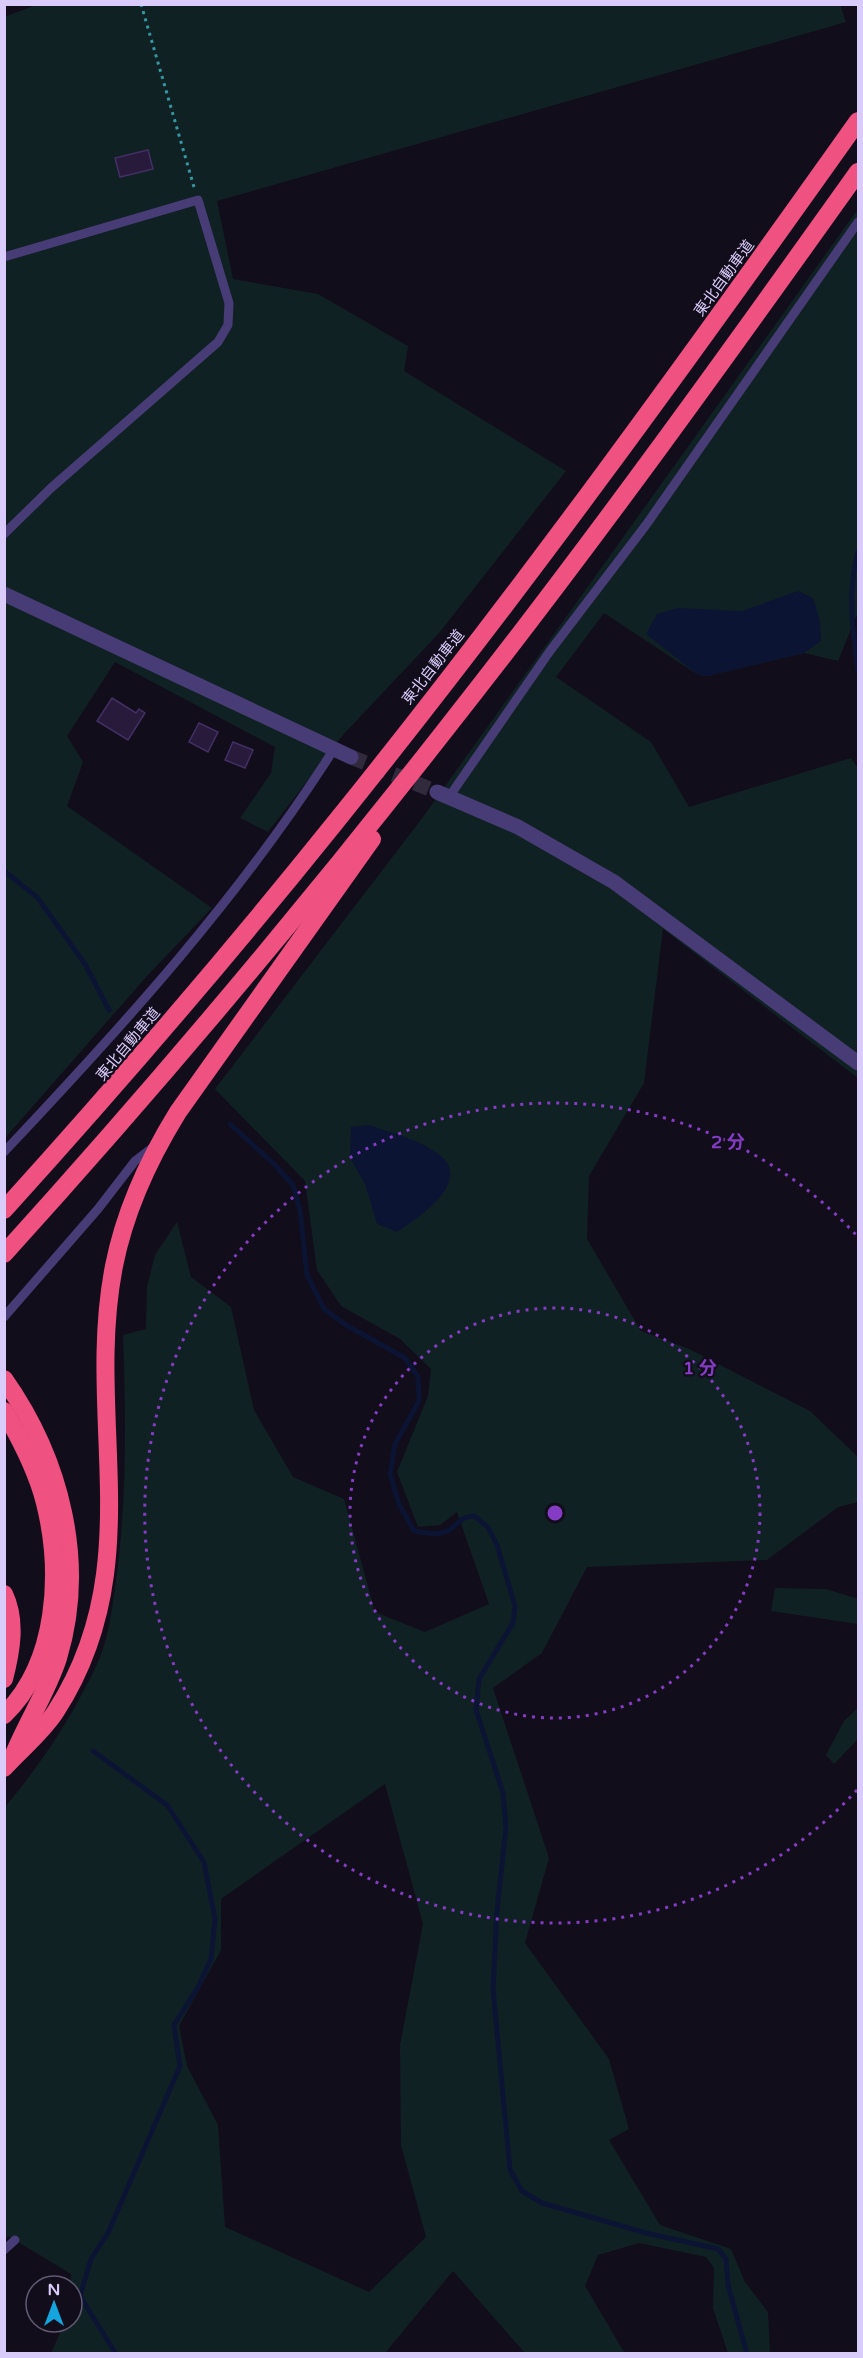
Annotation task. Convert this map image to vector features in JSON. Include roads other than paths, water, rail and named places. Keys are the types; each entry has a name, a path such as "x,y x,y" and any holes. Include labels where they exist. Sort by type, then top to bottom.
{"highway":[{"name":"東北自動車道","path":"4,1210 108,1094 336,822 501,609 710,328 858,121"},
{"path":"4,1254 131,1113 303,907 447,728 735,345 858,172"},
{"path":"8,1763 39,1736 57,1710 82,1659 102,1597 110,1532 107,1340 112,1276 131,1203 159,1143 208,1068 320,916 447,728"},
{"path":"4,1196 108,1094"},
{"path":"4,1379 30,1421 51,1471 62,1504 70,1557 68,1612 57,1660 8,1763"},
{"path":"4,1411 23,1447 44,1503 54,1579 48,1629 41,1652 32,1676 15,1705 4,1715"},
{"path":"4,1594 11,1621 12,1646 4,1679"}],"street":[{"path":"4,594 351,757"},
{"path":"443,795 518,827 614,882 858,1063"}],"lane":[{"path":"4,257 198,200 229,303 228,325 218,342 51,488 4,534"},
{"path":"443,795 646,525 858,222"},
{"path":"4,1152 170,971 267,850 334,749"},
{"path":"4,1317 98,1209 135,1161 159,1143"},
{"path":"4,2250 15,2240"}],"water":[{"path":"798,591 813,598 820,621 821,641 804,653 708,676 698,675 646,634 657,614 678,608 742,611"},
{"path":"369,1125 433,1150 449,1167 450,1178 438,1200 397,1232 377,1224 365,1184 350,1158 351,1127"}],"waterway":[{"path":"858,552 852,596 858,671"},
{"path":"4,871 37,897 85,964 109,1010"},
{"path":"230,1124 274,1164 293,1185 300,1210 307,1275 324,1309 346,1325 405,1358 418,1377 419,1401 395,1444 390,1474 399,1504 414,1531 441,1533 449,1530 462,1519 474,1516 488,1527 497,1545 515,1606 513,1623 479,1679 476,1710 503,1793 506,1827 497,1911 493,1989 510,2170 522,2191 542,2203 646,2233 718,2249 726,2259 728,2285 747,2354"},
{"path":"93,1751 167,1805 204,1862 215,1919 211,1959 198,1987 174,2025 180,2066 108,2233 91,2259 80,2296 116,2354"}],"tunnel":[{"path":"351,757 437,792"}]}
